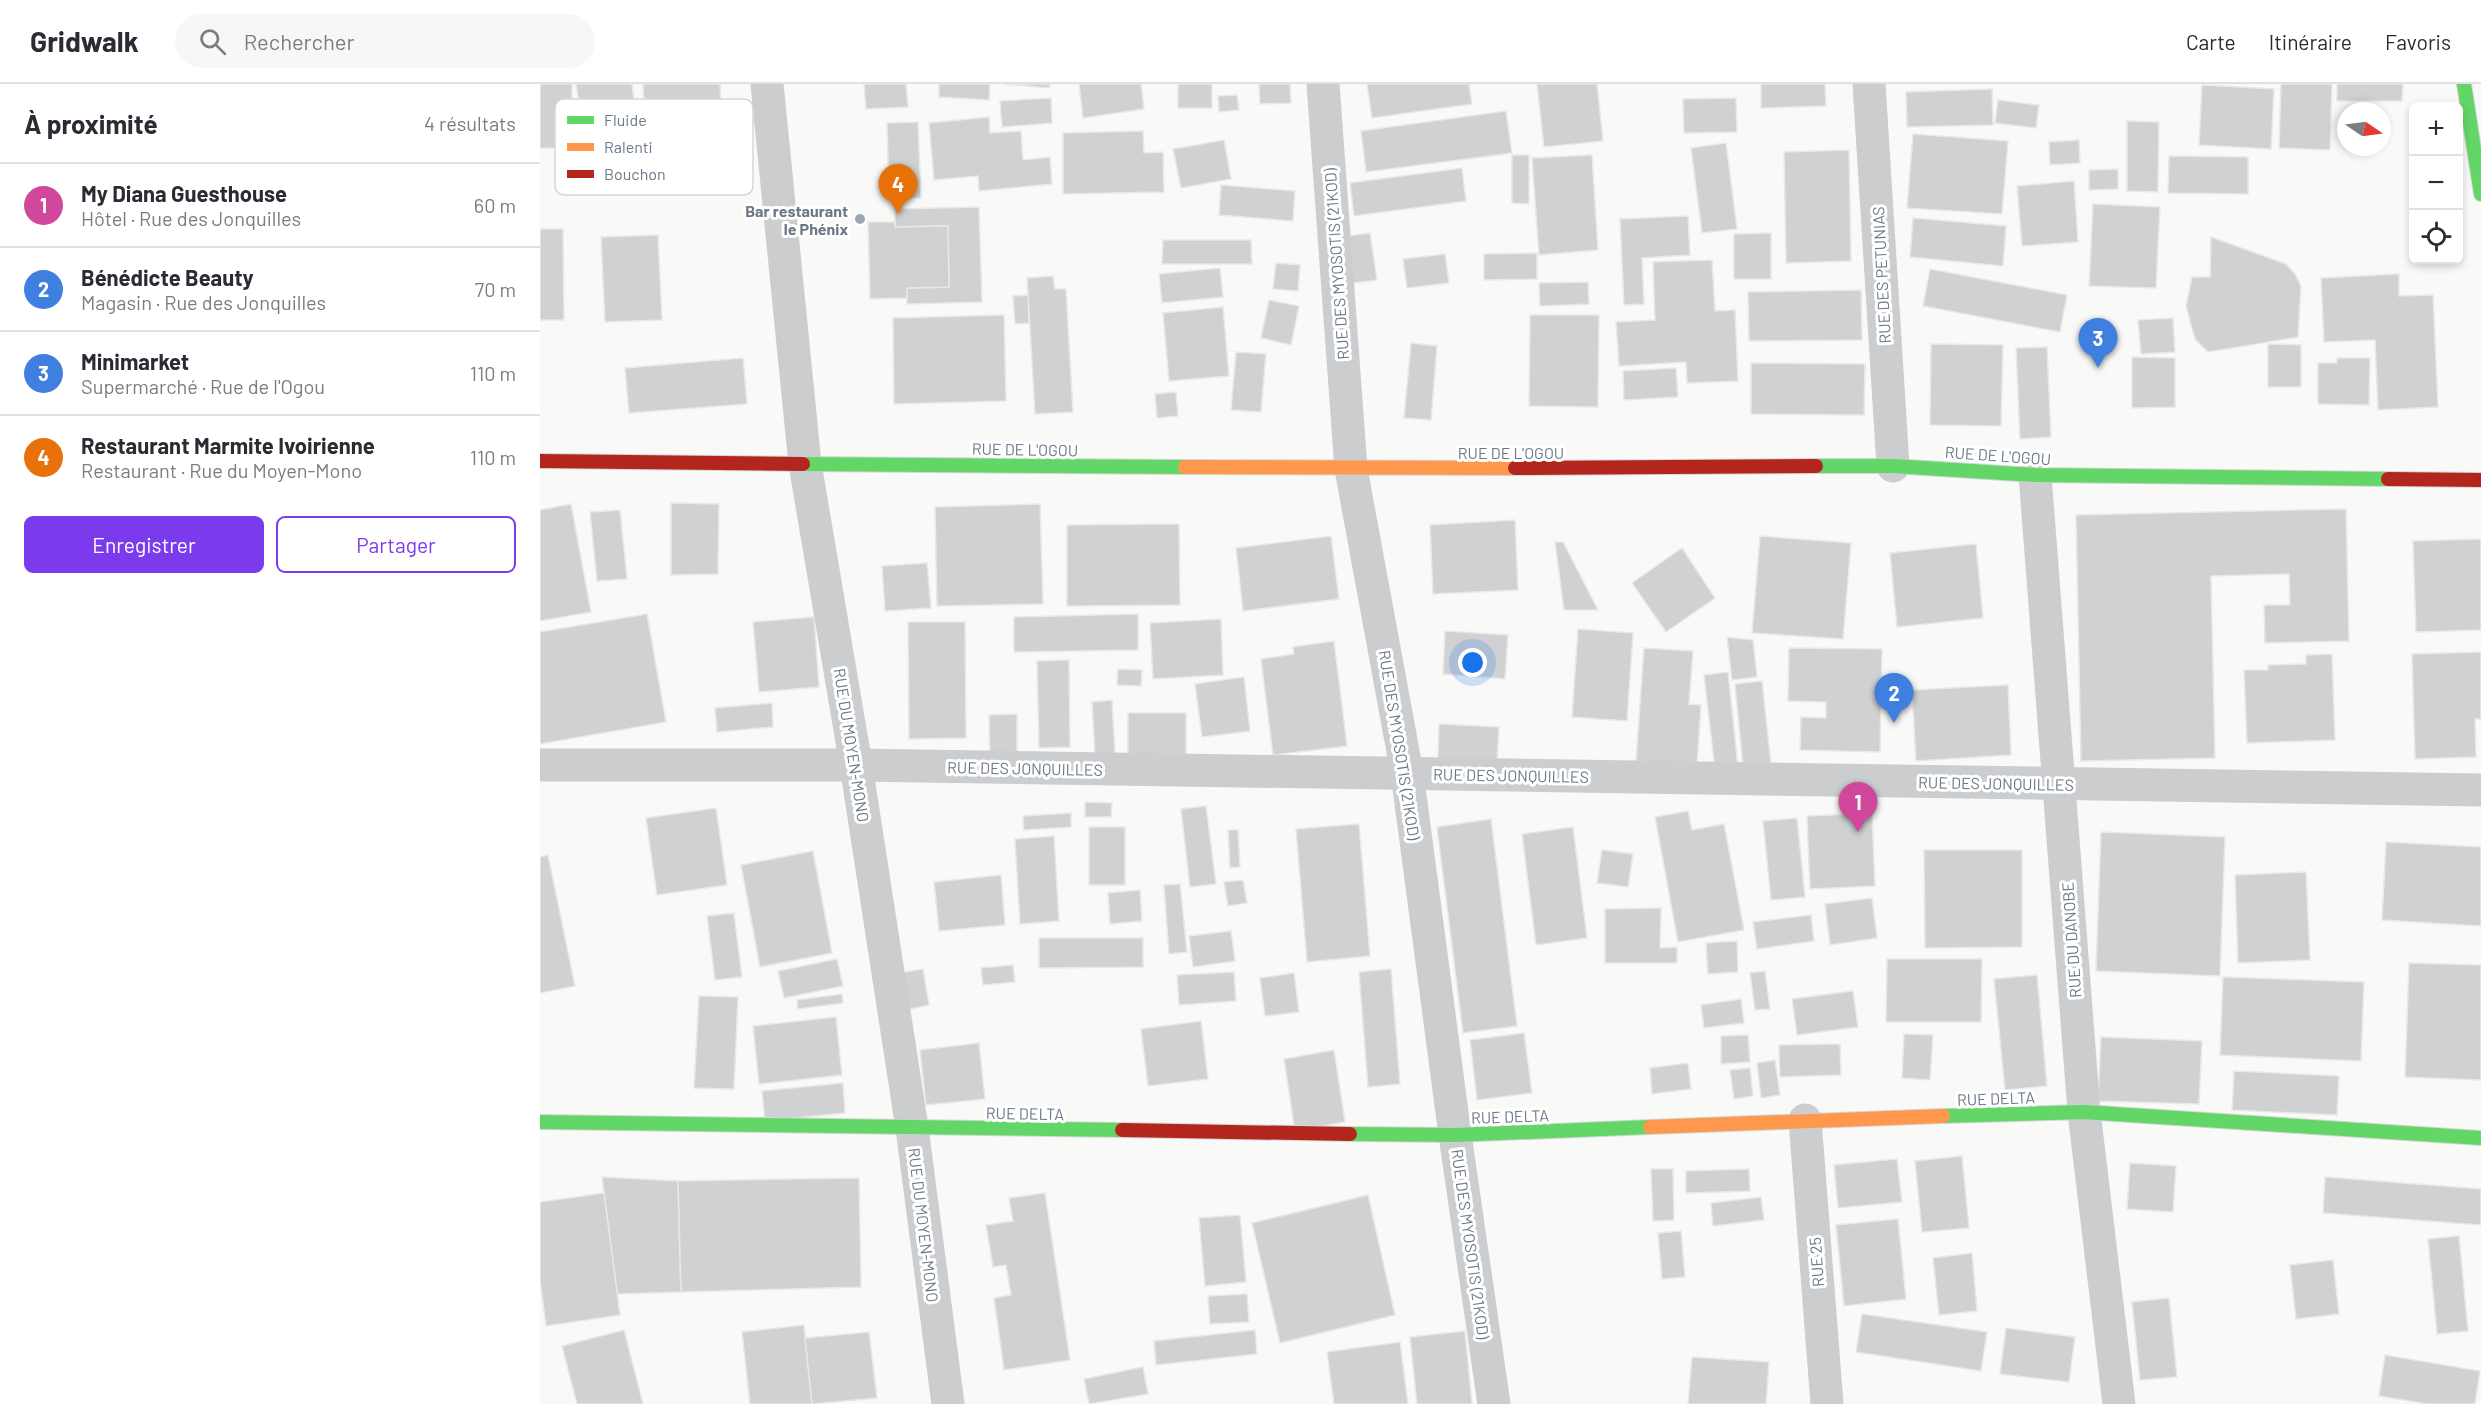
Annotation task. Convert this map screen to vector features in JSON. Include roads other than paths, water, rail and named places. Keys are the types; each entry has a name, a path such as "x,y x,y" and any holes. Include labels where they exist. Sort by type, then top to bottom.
{"street":[{"name":"RUE DU MOYEN-MONO","path":"767,84 805,464 856,765 912,1128 948,1404"},
{"name":"RUE DES MYOSOTIS (21KOD)","path":"1323,84 1351,469 1407,773 1455,1135 1494,1404"},
{"name":"RUE DES PETUNIAS","path":"1869,84 1893,466"},
{"path":"2464,84 2481,194"},
{"name":"RUE DE L'OGOU","path":"540,461 1351,469 1893,466 2035,475 2481,480"},
{"name":"RUE DU DANOBE","path":"2035,475 2084,1112 2119,1404"},
{"name":"RUE DES JONQUILLES","path":"540,765 856,765 2481,790"},
{"name":"RUE DELTA","path":"540,1122 1455,1135 1805,1120 2084,1112 2481,1138"},
{"name":"RUE 25","path":"1805,1120 1827,1404"}],"place":[{"name":"Restaurant Marmite Ivoirienne","path":"898,214"},
{"name":"Bar restaurant le Phénix","path":"860,219"},
{"name":"Minimarket","path":"2098,368"},
{"name":"Bénédicte Beauty","path":"1894,723"},
{"name":"My Diana Guesthouse","path":"1858,832"}]}
